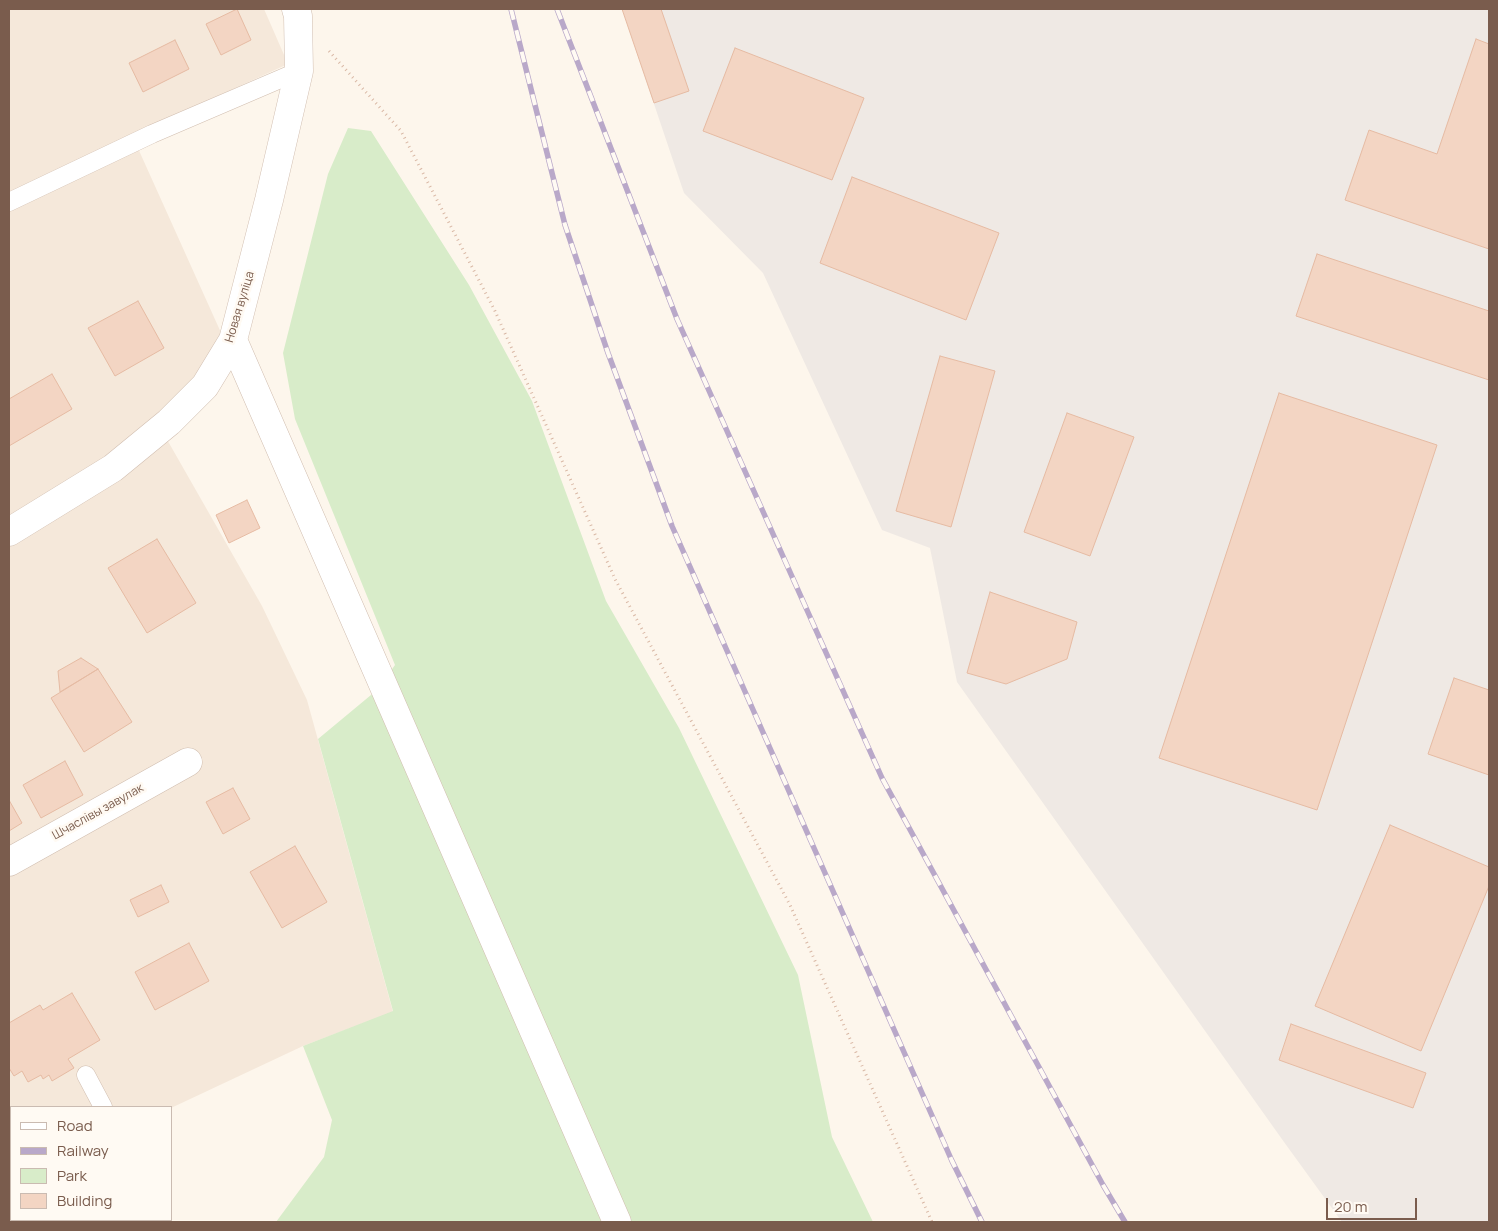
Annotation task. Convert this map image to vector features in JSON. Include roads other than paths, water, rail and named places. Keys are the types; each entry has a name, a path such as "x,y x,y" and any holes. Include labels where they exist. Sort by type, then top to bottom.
{"street":[{"name":"Новая вуліца","path":"9,532 113,468 169,422 205,386 233,340 270,200 299,71 297,12"},
{"path":"233,340 617,1222"},
{"name":"Шчаслівы завулак","path":"9,862 188,762"}],"lane":[{"path":"9,202 152,134 299,71"},
{"path":"86,1075 102,1106"}],"railway":[{"path":"511,9 565,225 608,353 672,526 952,1161 982,1222"},
{"path":"557,9 677,319 882,778 1103,1185 1125,1222"}]}
